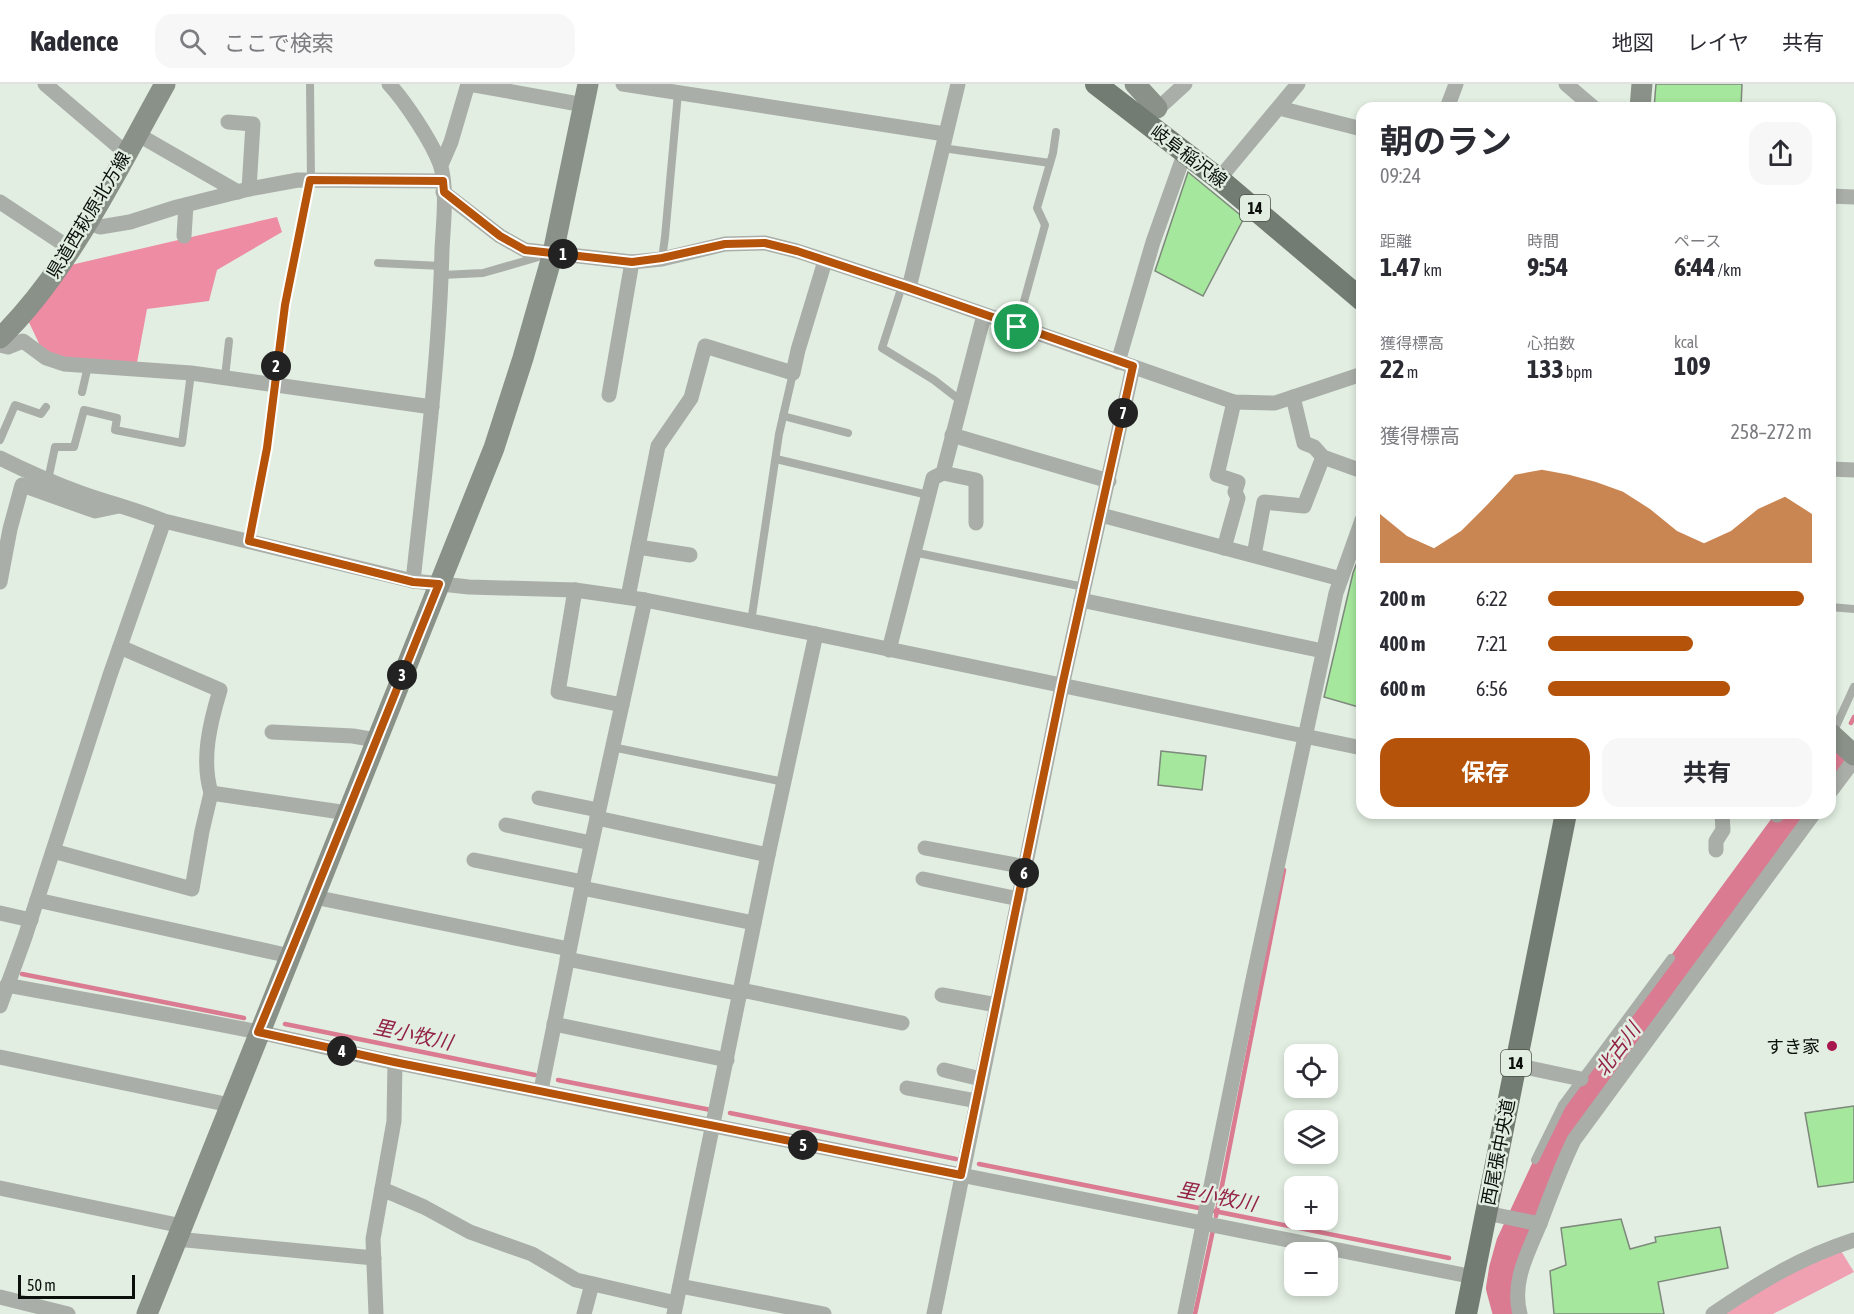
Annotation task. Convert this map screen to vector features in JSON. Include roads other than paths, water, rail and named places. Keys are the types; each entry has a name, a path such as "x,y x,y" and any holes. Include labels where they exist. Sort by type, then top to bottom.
{"main road":[{"name":"岐阜稲沢線","path":"1096,84 1151,115 1185,152 1356,295"},
{"name":"西尾張中央道","path":"1466,1314 1473,1276 1496,1215 1515,1065 1565,819"}],"street":[{"path":"45,84 126,153"},
{"name":"県道西萩原北方線","path":"0,338 24,312 70,249 165,84"},
{"path":"441,165 451,142 468,84 506,87 584,105"},
{"path":"147,1314 258,1032 494,448 553,253 588,84"},
{"path":"623,84 944,141"},
{"path":"905,287 958,84"},
{"path":"1135,84 1151,115 1185,84"},
{"path":"1219,179 1298,84"},
{"path":"1448,102 1456,84"},
{"path":"1566,84 1587,102"},
{"path":"1640,102 1642,84"},
{"path":"393,86 441,165 443,187 442,270 432,407 413,582"},
{"path":"1279,108 1356,127"},
{"path":"228,122 253,124 244,191"},
{"path":"136,134 244,191"},
{"path":"934,1314 1062,686 1109,481 1126,364 1153,242 1185,152"},
{"path":"86,222 100,227 130,222 186,205 298,180 443,187 500,236 525,250 632,262 725,244 765,243 905,287 1234,402 1275,402 1356,376"},
{"path":"1836,196 1854,197"},
{"path":"0,202 70,249"},
{"path":"184,236 186,205"},
{"path":"628,597 658,446 692,398 705,346 793,372 825,261"},
{"path":"609,395 632,262"},
{"path":"23,341 26,326 24,312"},
{"path":"943,474 984,315"},
{"path":"23,341 46,358 64,364 191,372 432,407"},
{"path":"0,345 8,347 23,341"},
{"path":"1293,396 1304,444 1314,447 1323,457 1356,469"},
{"path":"1224,548 1238,498 1235,492 1238,482 1217,475 1234,402"},
{"path":"952,435 1109,481"},
{"path":"1254,555 1264,502 1304,506 1323,457"},
{"path":"0,458 48,480 164,522 413,582 469,587 575,590 628,597 1356,747"},
{"path":"1836,469 1854,470"},
{"path":"889,650 933,478 943,474 976,480 976,523"},
{"path":"0,582 10,529 22,486 95,511 120,505"},
{"path":"1101,515 1341,579"},
{"path":"0,1006 164,522"},
{"path":"1185,1314 1323,651 1336,593 1356,537"},
{"path":"638,547 690,555"},
{"path":"575,590 558,692 622,705"},
{"path":"1082,593 1323,651"},
{"path":"541,1090 591,843 645,600"},
{"path":"382,1189 424,1207 470,1232 532,1254 576,1280 675,1309 816,634"},
{"path":"53,851 192,889 211,793 206,776 207,753 212,716 220,690 120,647"},
{"path":"272,732 353,736 376,740"},
{"path":"1836,740 1854,755"},
{"path":"1836,784 1854,760"},
{"path":"211,793 348,813"},
{"path":"539,798 768,855"},
{"path":"1716,850 1716,841 1723,830 1722,819"},
{"path":"1520,1314 1519,1280 1536,1223 1574,1140 1811,819"},
{"path":"506,825 591,843"},
{"path":"925,848 1026,867"},
{"path":"474,860 754,923"},
{"path":"923,879 1019,899"},
{"path":"314,897 741,992 902,1023"},
{"path":"37,900 290,956"},
{"path":"0,913 31,920"},
{"path":"7,985 258,1032 394,1062 961,1175 1206,1215 1473,1276"},
{"path":"942,995 997,1005"},
{"path":"554,1024 727,1060"},
{"path":"0,1057 230,1105"},
{"path":"376,1314 373,1239 394,1121 394,1062"},
{"path":"1515,1065 1581,1078"},
{"path":"944,1070 981,1079"},
{"path":"907,1088 977,1101"},
{"path":"0,1188 179,1233 374,1258"},
{"path":"1496,1215 1536,1223"},
{"path":"1713,1314 1754,1286 1797,1262 1854,1240"},
{"path":"584,1314 592,1284"},
{"path":"680,1286 824,1314"},
{"path":"0,1297 68,1314"}],"lane":[{"path":"249,541 265,459 285,305 310,180 310,84"},
{"path":"662,258 678,93"},
{"path":"1017,327 1045,225 1037,208 1056,132"},
{"path":"944,141 1050,163"},
{"path":"378,263 483,273 553,253"},
{"path":"905,287 882,348 934,380 961,401"},
{"path":"225,377 229,341"},
{"path":"82,392 88,366"},
{"path":"48,480 55,447 74,447 84,410 117,418 115,430 182,443 191,372"},
{"path":"752,622 783,416 793,372"},
{"path":"0,440 15,405 41,414 46,407"},
{"path":"783,416 848,433"},
{"path":"776,459 928,495"},
{"path":"913,552 1082,593"},
{"path":"1836,608 1854,609"},
{"path":"1836,728 1854,687"},
{"path":"612,747 784,782"},
{"path":"1535,1160 1562,1105 1671,958"}],"waterway":[{"name":"北古川","path":"1851,723 1854,717"},
{"name":"北古川","path":"1507,1314 1500,1288 1510,1244 1558,1141 1583,1094 1627,1039 1789,819"},
{"path":"1216,1216 1284,870"},
{"name":"里小牧川","path":"22,974 244,1018"},
{"name":"里小牧川","path":"285,1024 535,1075"},
{"name":"里小牧川","path":"558,1080 711,1110"},
{"name":"里小牧川","path":"730,1113 956,1159"},
{"name":"里小牧川","path":"979,1164 1449,1258"},
{"path":"1195,1314 1213,1230"}],"place":[{"name":"すき家","path":"1832,1046"}]}
